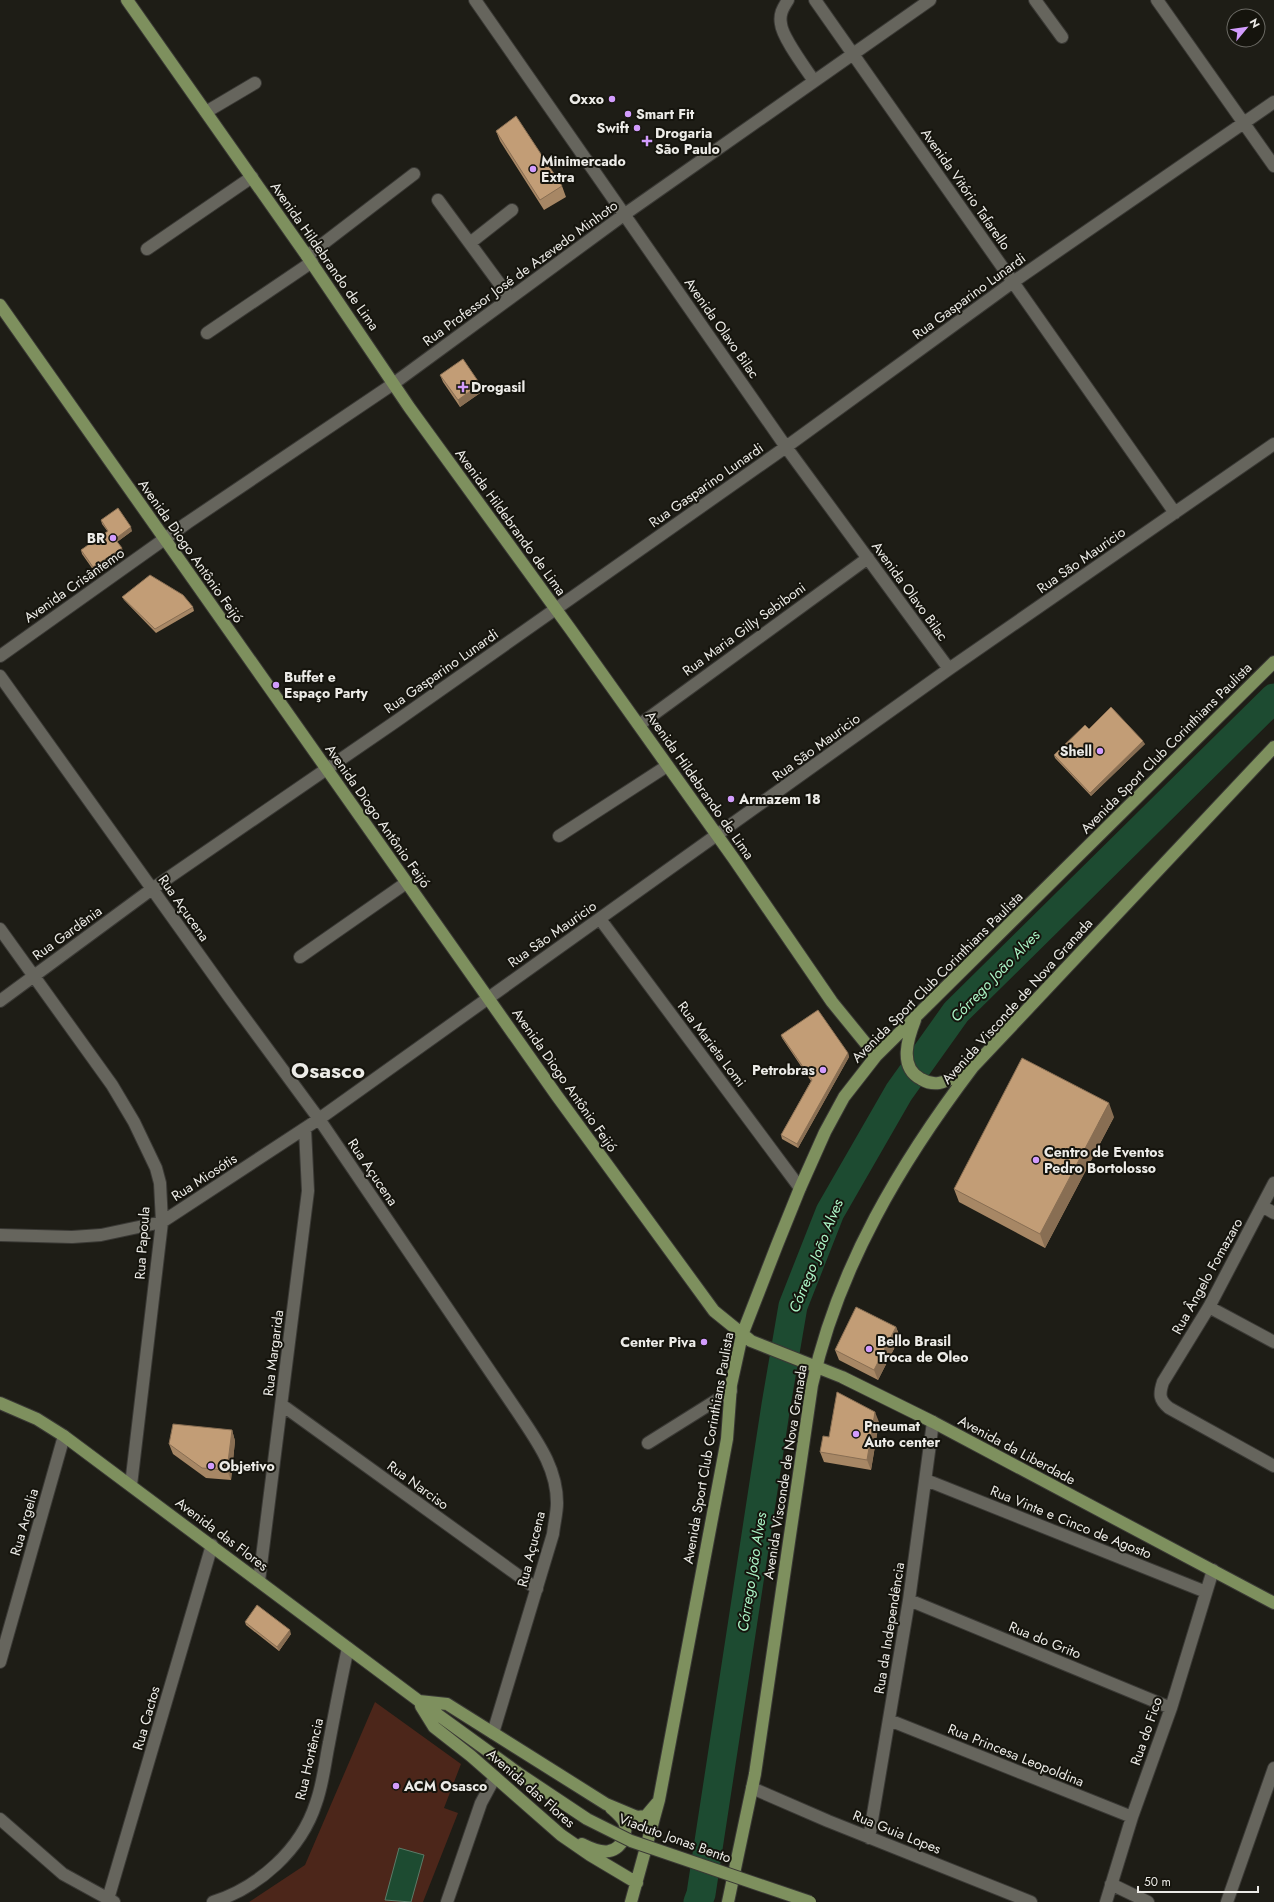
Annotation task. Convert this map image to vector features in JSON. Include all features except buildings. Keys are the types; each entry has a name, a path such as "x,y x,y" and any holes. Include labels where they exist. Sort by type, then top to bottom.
{"main road":[{"name":"Avenida Hildebrando de Lima","path":"128,0 310,259 394,384 717,835 832,1002 876,1056"},
{"name":"Avenida Diogo Antônio Feijó","path":"0,305 326,770 489,997 562,1103 714,1311 746,1338"},
{"name":"Avenida Sport Club Corinthians Paulista","path":"631,1902 659,1800 727,1438 731,1391 746,1338 800,1188 825,1132 844,1097 876,1056 1274,662"},
{"name":"Avenida Visconde de Nova Granada","path":"728,1902 752,1788 816,1366 840,1293 888,1192 938,1113 973,1067 1274,747"},
{"path":"916,1017 910,1034 906,1055 911,1069 919,1078 934,1084 940,1083 973,1067"},
{"name":"Avenida da Liberdade","path":"746,1338 842,1377 933,1422 1274,1602"},
{"name":"Avenida das Flores","path":"0,1403 37,1419 64,1436 518,1773"},
{"name":"Avenida das Flores","path":"419,1701 447,1704 606,1804 637,1817 646,1816 659,1800"},
{"name":"Avenida das Flores","path":"419,1701 434,1727 495,1777 561,1835 590,1855 637,1883"},
{"name":"Viaduto Jonas Bento","path":"518,1773 587,1819 631,1841 810,1902"},
{"path":"561,1835 592,1848 605,1851 615,1849 623,1842 626,1828 617,1814 606,1804"}],"street":[{"name":"Avenida Olavo Bilac","path":"475,0 786,447 949,669"},
{"path":"788,0 781,10 781,24 790,44 814,81"},
{"name":"Avenida Vitório Tafarello","path":"815,0 1175,513"},
{"name":"Rua Professor José de Azevedo Minhoto","path":"165,540 394,384 625,214 930,0"},
{"path":"1035,0 1062,37"},
{"path":"1156,0 1274,166"},
{"path":"206,112 255,84"},
{"name":"Rua Gasparino Lunardi","path":"152,889 326,770 786,447 1014,282 1274,102"},
{"path":"207,333 310,259 414,174"},
{"path":"147,249 252,177"},
{"path":"438,200 510,298"},
{"path":"470,243 512,210"},
{"name":"Rua São Mauricio","path":"319,1119 949,669 1274,444"},
{"name":"Avenida Crisântemo","path":"0,656 165,540"},
{"name":"Rua Maria Gilly Sebiboni","path":"638,725 868,558"},
{"name":"Rua Açucena","path":"0,676 230,998 319,1119 543,1450 550,1465 556,1488 557,1504 553,1534 493,1733"},
{"path":"559,836 667,766"},
{"path":"300,958 406,882"},
{"name":"Rua Gardênia","path":"0,1000 152,889"},
{"name":"Rua Marieta Lomi","path":"600,919 800,1188"},
{"name":"Rua Papoula","path":"0,929 112,1085 146,1144 156,1168 160,1183 162,1222 131,1485"},
{"name":"Rua Miosótis","path":"0,1234 72,1237 101,1235 162,1222 319,1119"},
{"name":"Rua Margarida","path":"259,1581 308,1191 305,1129"},
{"name":"Rua Ângelo Fomazaro","path":"1274,1183 1209,1307 1163,1382 1159,1393 1160,1398 1169,1408 1274,1466"},
{"path":"1262,1206 1274,1213"},
{"path":"1209,1307 1274,1342"},
{"path":"648,1443 731,1391"},
{"name":"Rua Narciso","path":"282,1405 537,1589"},
{"name":"Rua da Independência","path":"869,1838 909,1600 933,1422"},
{"name":"Rua Argelia","path":"0,1662 64,1436"},
{"name":"Rua Vinte e Cinco de Agosto","path":"926,1480 1206,1592"},
{"name":"Rua Cactos","path":"111,1901 212,1545"},
{"name":"Rua do Fico","path":"1106,1902 1132,1817 1170,1708 1213,1570"},
{"name":"Rua do Grito","path":"909,1600 1170,1708"},
{"name":"Rua Hortência","path":"213,1902 227,1898 252,1884 284,1857 302,1832 316,1803 348,1648"},
{"name":"Rua Princesa Leopoldina","path":"889,1720 1132,1817"},
{"path":"1227,1902 1274,1768"},
{"path":"448,1902 481,1804 495,1777"},
{"name":"Rua Guia Lopes","path":"752,1788 869,1838 1031,1902"},
{"path":"0,1819 63,1874 111,1901"},
{"path":"1111,1884 1148,1902"}],"shaded area":[{"name":"ACM Osasco","path":"375,1702 461,1764 444,1808 458,1813 423,1902 249,1902 305,1865"},
{"path":"399,1848 424,1855 411,1902 385,1900"}],"waterway":[{"name":"Córrego João Alves","path":"698,1902 701,1894 776,1405 793,1306 830,1212 899,1092 956,1012 1274,698"}],"place":[{"name":"Oxxo","path":"612,99"},
{"name":"Smart Fit","path":"628,114"},
{"name":"Swift","path":"637,128"},
{"name":"Drogaria São Paulo","path":"647,141"},
{"name":"Minimercado Extra","path":"533,169"},
{"name":"Drogasil","path":"463,387"},
{"name":"BR","path":"113,538"},
{"name":"Buffet e Espaço Party","path":"276,685"},
{"name":"Shell","path":"1100,751"},
{"name":"Armazem 18","path":"731,799"},
{"name":"Petrobras","path":"823,1070"},
{"name":"Centro de Eventos Pedro Bortolosso","path":"1036,1160"},
{"name":"Center Piva","path":"704,1342"},
{"name":"Bello Brasil Troca de Oleo","path":"869,1349"},
{"name":"Pneumat Auto center","path":"856,1434"},
{"name":"Objetivo","path":"211,1466"},
{"name":"ACM Osasco","path":"396,1786"}],"district":[{"name":"Osasco","path":"328,1070"}]}
